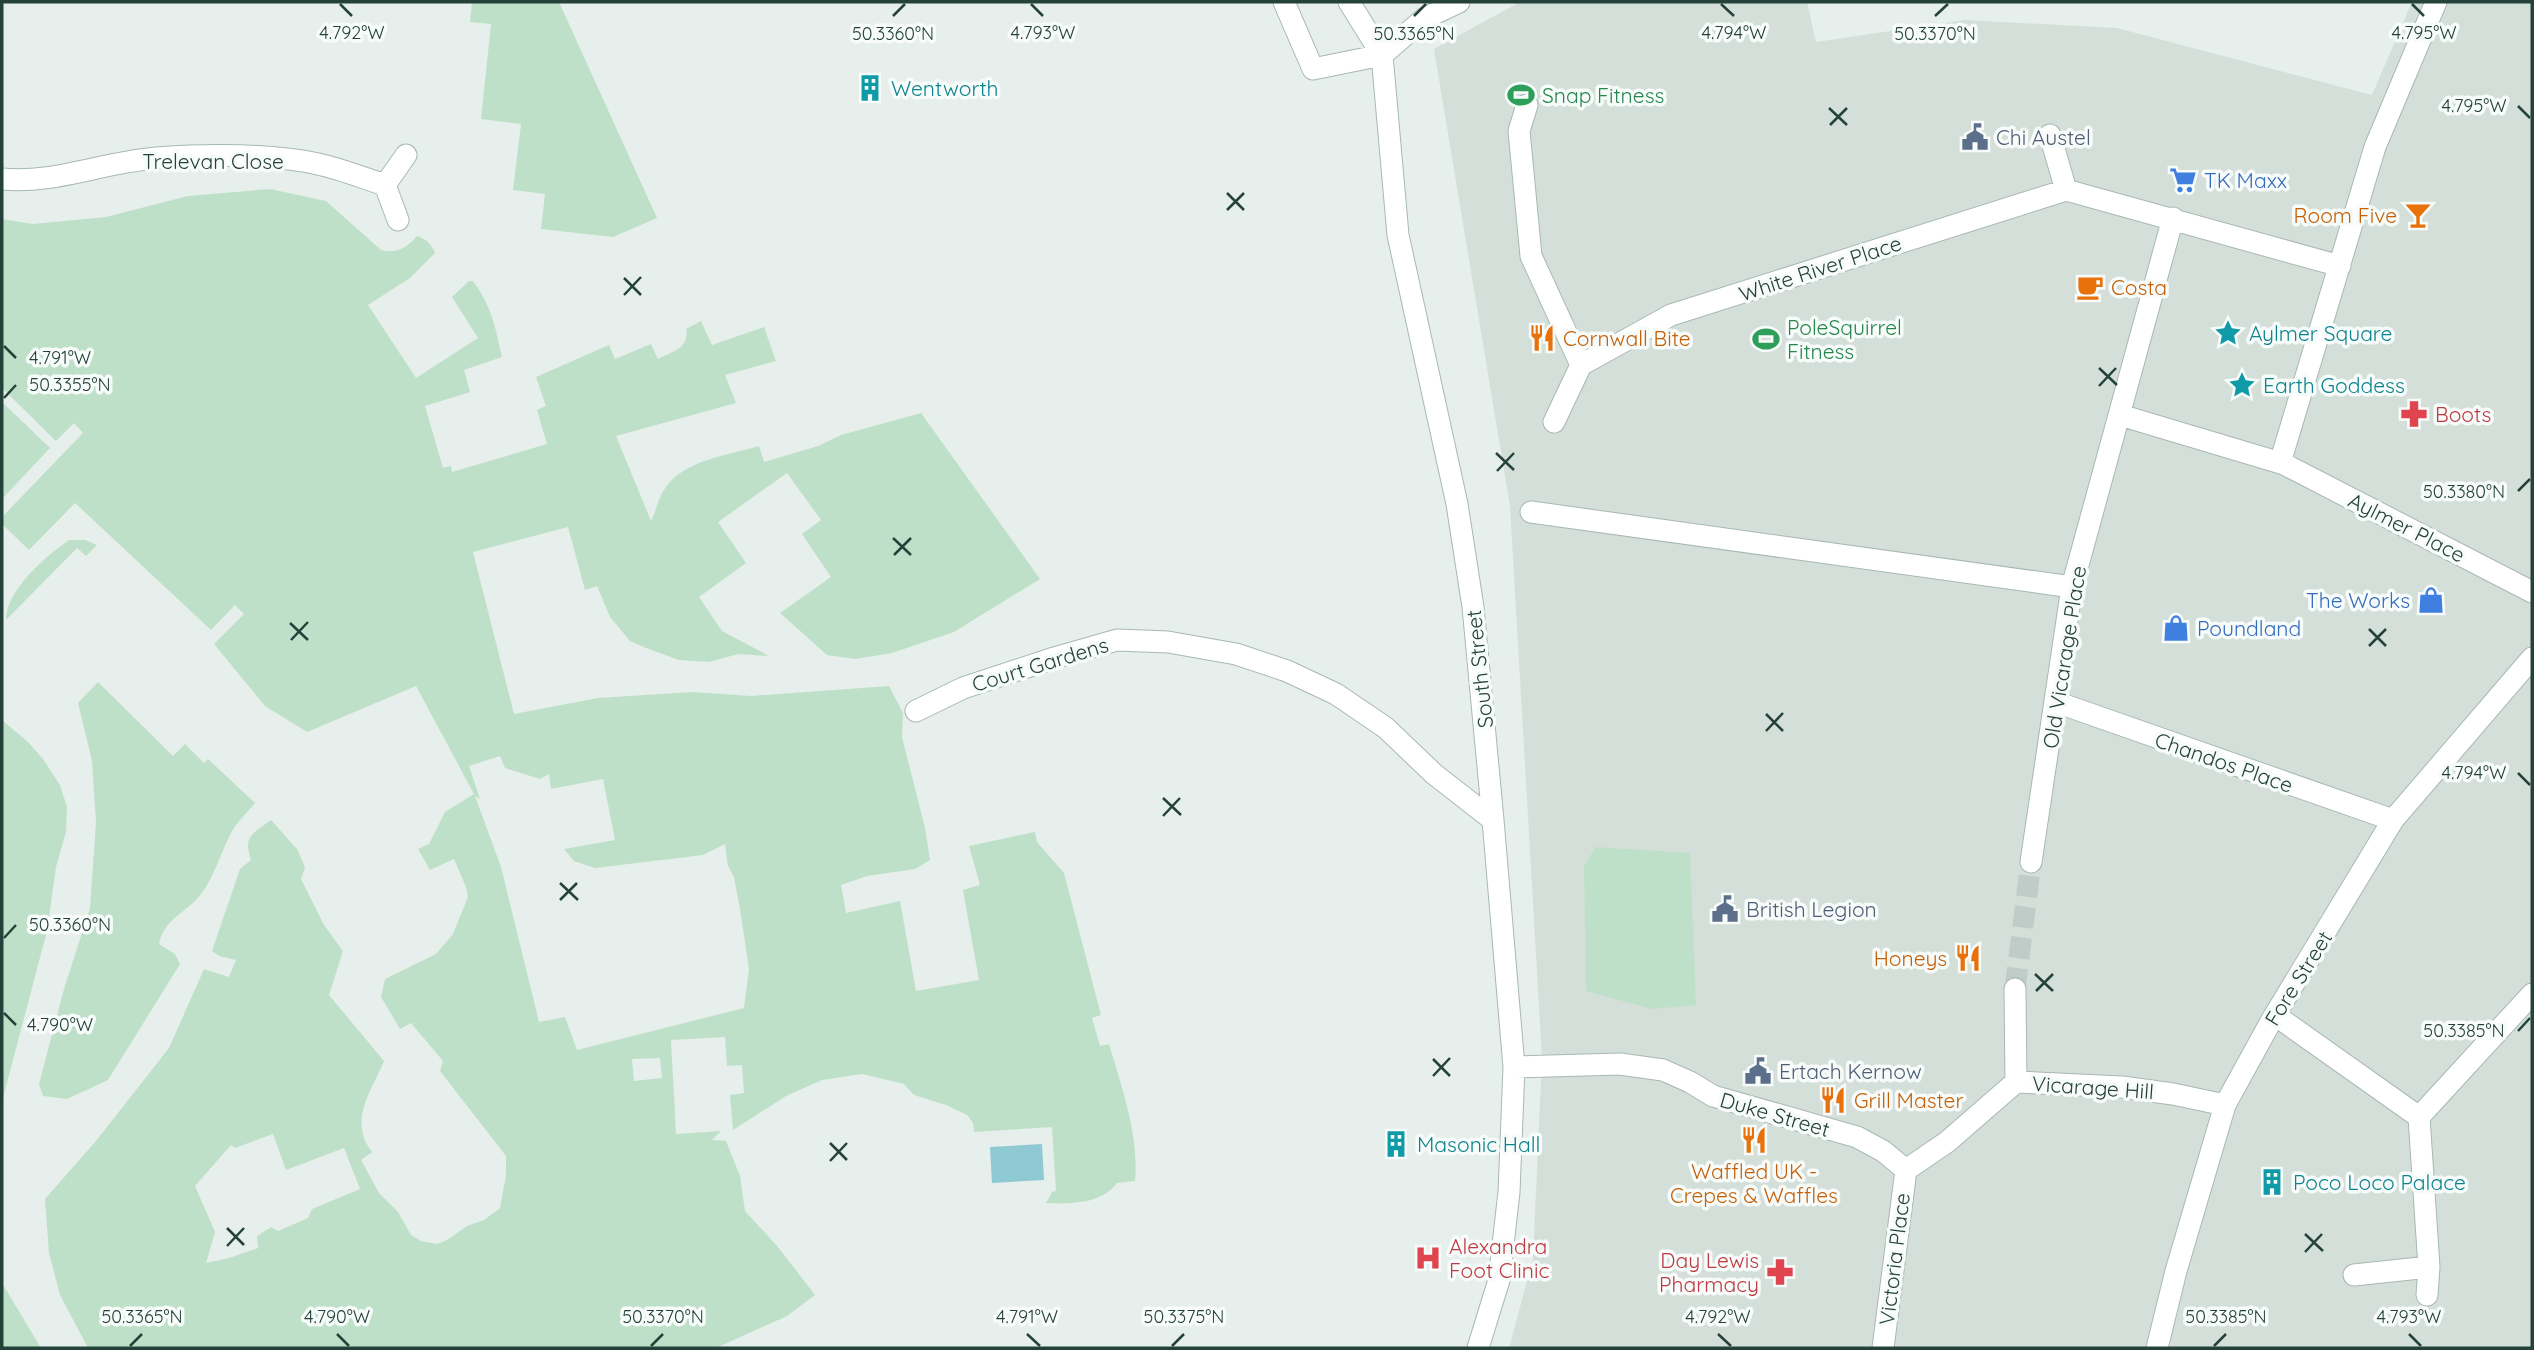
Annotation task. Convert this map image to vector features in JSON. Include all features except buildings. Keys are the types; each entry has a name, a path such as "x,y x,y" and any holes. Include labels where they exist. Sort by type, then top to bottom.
{"street":[{"path":"1284,2 1313,69 1382,55 1424,19 1459,2"},
{"name":"South Street","path":"1349,2 1382,55 1398,235 1459,517 1473,607 1514,1068 1509,1192 1499,1280 1478,1348"},
{"path":"2173,218 2120,415 2280,463 2375,147 2428,9"},
{"path":"1527,105 1519,131 1531,256 1581,365 1553,412"},
{"path":"2050,135 2066,190 2340,266"},
{"path":"398,220 384,185 406,155"},
{"name":"Trelevan Close","path":"2,179 19,181 59,178 129,162 168,158 244,157 317,164 384,185"},
{"name":"White River Place","path":"1581,365 1671,316 2066,190"},
{"name":"Old Vicarage Place","path":"2031,862 2071,587 2120,415"},
{"name":"Aylmer Place","path":"2280,463 2532,592"},
{"path":"1531,512 2071,587"},
{"name":"Court Gardens","path":"916,711 963,688 1117,640 1168,642 1236,654 1287,671 1336,694 1386,727 1434,774 1493,820"},
{"name":"Fore Street","path":"2157,1348 2176,1271 2225,1105 2275,1015 2393,820 2532,658"},
{"name":"Chandos Place","path":"2056,702 2393,820"},
{"path":"2015,989 2016,1082"},
{"path":"2427,1295 2429,1267 2419,1117 2532,994"},
{"path":"2275,1015 2419,1117"},
{"name":"Duke Street","path":"1514,1068 1620,1064 1654,1069 1690,1082 1713,1096 1857,1137 1883,1151 1906,1170"},
{"name":"Vicarage Hill","path":"1906,1170 1947,1142 2016,1082 2122,1087 2225,1105"},
{"name":"Victoria Place","path":"1883,1348 1906,1170"},
{"path":"2354,1275 2429,1267"}],"shaded area":[{"path":"1520,2 1807,2 1816,42 1965,20 2117,28 2372,95 2412,2 2532,2 2532,1348 1509,1348 1533,1259 1542,1058 1510,506 1434,49"}],"green space":[{"path":"472,2 559,2 657,218 613,237 541,229 545,194 513,190 521,124 481,119 491,24 470,22"},
{"path":"270,189 326,201 381,250 401,249 417,236 426,240 435,253 410,278 368,305 416,378 478,338 452,297 469,281 473,281 489,308 502,357 464,370 470,392 425,406 443,468 451,466 452,472 547,444 537,410 546,406 536,377 609,345 615,359 651,344 658,359 683,345 686,329 701,321 712,345 764,327 776,361 725,375 736,403 616,436 651,521 664,490 672,480 694,465 759,446 764,462 818,446 841,435 921,413 1040,579 954,632 892,653 855,659 827,655 780,613 831,577 802,534 821,520 787,473 718,522 746,563 699,597 722,631 769,656 738,654 709,662 679,660 630,641 610,617 597,586 585,590 568,527 473,552 514,714 598,698 692,692 751,696 889,686 903,713 902,737 925,828 930,860 915,869 867,876 841,885 846,913 900,901 916,991 979,980 963,890 980,885 969,846 1035,832 1037,842 1064,873 1101,1015 1092,1018 1100,1046 1109,1044 1132,1129 1135,1181 1117,1183 1111,1190 1094,1199 1046,1203 1052,1192 1056,1191 1052,1127 974,1132 973,1123 967,1115 914,1095 904,1084 862,1074 822,1080 786,1096 733,1130 730,1095 744,1093 742,1065 727,1066 725,1037 671,1040 676,1134 721,1131 712,1140 726,1141 740,1176 745,1211 778,1247 815,1295 787,1316 716,1348 88,1348 60,1295 49,1253 45,1199 96,1141 169,1048 204,969 229,977 236,960 219,956 212,951 240,869 251,860 249,840 254,832 271,820 297,849 305,867 301,879 324,925 343,951 329,995 384,1061 368,1095 362,1118 365,1140 372,1152 361,1160 379,1193 398,1212 411,1235 421,1241 437,1244 467,1226 484,1220 500,1208 506,1175 506,1156 440,1071 443,1061 411,1023 400,1029 381,997 385,979 436,954 453,934 468,897 454,859 430,870 418,849 429,844 445,812 474,794 416,686 307,732 265,706 214,644 244,614 235,605 211,630 75,503 29,550 2,524 2,517 83,433 74,423 56,441 2,388 2,219 33,224 106,217 188,196","holes":["500,756 505,768 540,779 549,774 551,789 603,779 615,840 564,849 574,861 595,868 703,855 725,844 728,866 734,877 749,969 744,1008 577,1050 565,1017 539,1022 501,867 475,796 480,799 469,766","660,1058 662,1078 634,1081 632,1059","273,1134 286,1170 344,1148 360,1189 312,1209 308,1218 278,1231 271,1227 257,1236 258,1248 206,1263 215,1232 195,1186 231,1145 235,1148"]},
{"path":"2,402 50,448 2,499"},
{"path":"69,540 85,540 97,545 86,556 77,548 6,620 8,609 20,586 39,564"},
{"path":"98,682 173,756 185,744 204,763 208,759 255,803 231,833 202,893 164,930 159,944 175,954 180,964 108,1080 67,1099 43,1096 39,1084 64,989 90,908 96,822 92,761 78,703"},
{"path":"2,720 43,759 60,785 67,807 66,832 56,867 47,931 4,1094 2,1111"},
{"path":"1596,847 1690,853 1696,1005 1652,1009 1586,991 1584,865"},
{"path":"2,1283 41,1348 2,1348"}],"water":[{"path":"1042,1144 1044,1180 992,1183 990,1147"}],"tunnel":[{"path":"2015,989 2031,862"}],"place":[{"name":"Wentworth","path":"870,88"},
{"name":"Snap Fitness","path":"1521,95"},
{"name":"Chi Austel","path":"1975,137"},
{"name":"TK Maxx","path":"2183,180"},
{"name":"Room Five","path":"2418,215"},
{"name":"Costa","path":"2090,287"},
{"name":"Aylmer Square","path":"2228,333"},
{"name":"Cornwall Bite","path":"1542,338"},
{"name":"PoleSquirrel Fitness","path":"1766,339"},
{"name":"Earth Goddess","path":"2242,385"},
{"name":"Boots","path":"2414,414"},
{"name":"The Works","path":"2431,600"},
{"name":"Poundland","path":"2176,628"},
{"name":"British Legion","path":"1725,909"},
{"name":"Honeys","path":"1968,958"},
{"name":"Ertach Kernow","path":"1758,1071"},
{"name":"Grill Master","path":"1833,1100"},
{"name":"Waffled UK - Crepes & Waffles","path":"1754,1140"},
{"name":"Masonic Hall","path":"1396,1144"},
{"name":"Poco Loco Palace","path":"2272,1182"},
{"name":"Alexandra Foot Clinic","path":"1428,1258"},
{"name":"Day Lewis Pharmacy","path":"1780,1272"}]}
